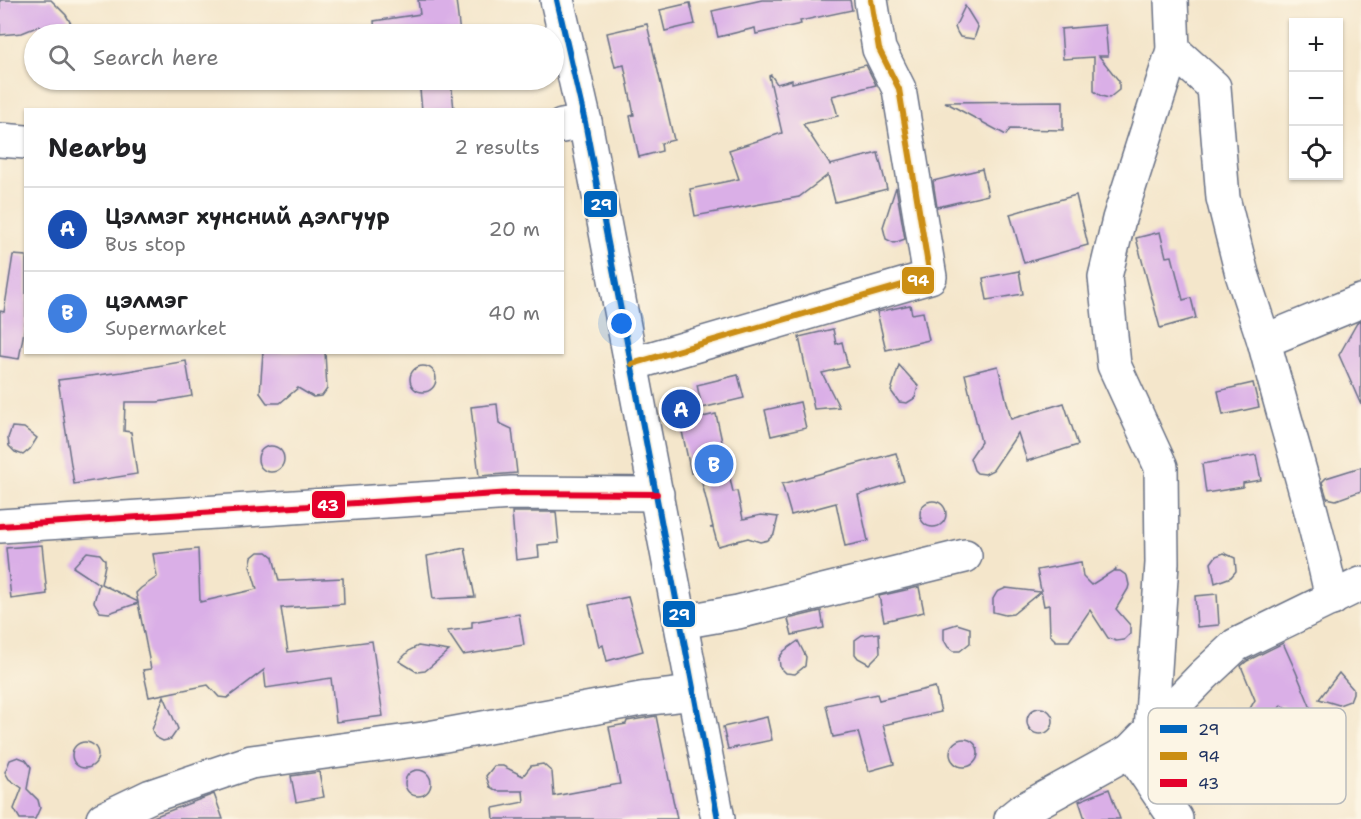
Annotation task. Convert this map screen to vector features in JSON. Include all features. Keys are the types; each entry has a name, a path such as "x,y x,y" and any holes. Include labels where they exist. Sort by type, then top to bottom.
{"street":[{"path":"557,0 560,24"},
{"path":"632,364 930,277 899,89 879,49 870,0"},
{"path":"1148,758 1140,741 1162,563 1161,467 1114,364 1105,277 1119,219 1173,51 1171,0"},
{"path":"564,51 574,124 632,364 718,819"},
{"path":"1173,51 1214,87 1223,198 1242,274 1320,541 1332,598"},
{"path":"0,140 24,142"},
{"path":"1263,341 1361,301"},
{"path":"0,526 512,493 657,494"},
{"path":"681,622 738,612 965,556"},
{"path":"1172,708 1236,645 1361,584"},
{"path":"103,819 150,796 251,762 423,739 641,699 694,693"},
{"path":"1011,819 1140,741 1148,733"},
{"path":"1169,804 1176,819"}],"building":[{"path":"0,0 51,0 66,15 71,24 24,24 24,32 0,35"},
{"path":"418,0 456,0 459,24 374,24 374,21 420,14"},
{"path":"762,0 850,0 852,10 800,21 801,24 756,34 755,28 718,37 712,11"},
{"path":"690,3 695,24 665,31 660,10"},
{"path":"965,6 978,27 974,39 960,37 955,27"},
{"path":"647,24 674,140 661,143 662,151 639,157 630,116 634,115 624,65 615,67 607,33"},
{"path":"1105,25 1108,56 1099,56 1119,81 1119,90 1109,98 1094,91 1094,57 1063,59 1061,29"},
{"path":"866,65 876,85 832,96 838,116 803,124 830,165 878,153 887,189 835,202 828,175 799,197 695,216 690,189 739,179 729,150 782,133 769,76 771,75 777,84 792,80 792,83"},
{"path":"420,90 452,90 454,108 422,108"},
{"path":"1063,101 1063,130 1010,129 1006,135 945,102"},
{"path":"982,169 988,195 937,207 933,181"},
{"path":"896,187 905,239 894,243 886,239 883,227"},
{"path":"1076,195 1088,245 1024,263 1010,214"},
{"path":"1160,232 1166,257 1172,256 1183,300 1191,298 1196,318 1160,328 1136,238"},
{"path":"13,255 24,256 24,331 19,359 0,356 0,311 4,312"},
{"path":"1019,271 1023,294 987,300 983,278"},
{"path":"910,305 912,314 923,312 929,340 886,350 877,312"},
{"path":"1361,321 1361,405 1339,355 1357,323"},
{"path":"833,329 836,344 842,342 848,367 822,373 839,407 814,409 799,337"},
{"path":"263,354 325,354 327,389 322,396 313,397 298,388 280,403 267,403 260,393"},
{"path":"186,361 192,396 158,402 125,402 124,431 131,432 137,474 74,484 58,380"},
{"path":"899,365 918,386 915,398 907,403 899,402 891,391"},
{"path":"423,366 432,370 436,379 432,388 423,392 414,388 410,379 414,370"},
{"path":"998,366 1011,419 1064,403 1078,445 1027,461 1018,433 993,470 985,474 977,473 970,458 981,442 965,374"},
{"path":"738,375 744,398 702,408 697,385"},
{"path":"1253,383 1259,407 1223,415 1218,391"},
{"path":"800,402 806,428 771,436 765,410"},
{"path":"497,404 499,423 512,429 517,473 479,476 471,407"},
{"path":"716,414 733,492 737,491 743,519 761,515 778,517 774,534 768,540 760,542 748,538 718,546 713,528 710,528 713,527 699,471 691,473 680,422"},
{"path":"12,427 24,428 37,438 23,455 15,452 9,446 8,438"},
{"path":"271,446 280,450 284,459 280,468 271,472 262,468 258,459 262,450"},
{"path":"896,453 904,481 858,495 868,541 845,546 836,503 791,515 782,484"},
{"path":"1256,455 1261,480 1243,483 1243,487 1206,493 1202,464"},
{"path":"1361,467 1361,491 1336,500 1327,498 1322,482 1326,478"},
{"path":"933,501 943,504 946,514 943,524 933,527 923,524 920,514 923,504"},
{"path":"512,512 556,512 559,543 538,545 539,557 516,560"},
{"path":"42,545 47,594 11,599 6,548"},
{"path":"465,548 475,597 433,599 427,556"},
{"path":"198,549 200,602 257,589 250,566 252,557 258,552 267,552 273,557 279,581 343,578 344,604 281,608 288,652 372,641 383,716 336,722 331,678 266,688 264,670 227,698 219,697 208,685 149,697 143,670 151,669 138,603 109,613 100,612 94,602 99,584 73,567 87,552 100,554 105,560 101,584 138,602 136,593 157,577 153,554"},
{"path":"1224,553 1235,558 1236,571 1231,577 1215,583 1211,563 1216,556"},
{"path":"1081,562 1083,577 1091,585 1116,569 1115,571 1120,571 1127,576 1128,589 1116,609 1130,625 1130,634 1124,640 1116,641 1108,638 1090,610 1069,641 1056,641 1050,635 1049,605 1044,606 1037,570"},
{"path":"919,587 924,612 884,621 879,596"},
{"path":"1006,588 1040,592 1013,614 993,612 993,599 997,592"},
{"path":"1217,594 1219,625 1197,627 1195,596"},
{"path":"628,597 643,651 607,661 603,645 599,647 589,605"},
{"path":"821,611 824,628 792,635 788,619"},
{"path":"519,614 524,645 463,655 447,631 472,628 472,622"},
{"path":"957,624 970,628 970,643 960,651 953,651 944,640 944,628"},
{"path":"879,633 880,653 869,664 858,658 855,654 855,640 862,635"},
{"path":"798,641 806,657 805,666 795,674 786,673 780,667 779,658 784,651"},
{"path":"1283,643 1311,708 1285,708 1281,705 1279,708 1250,708 1255,700 1241,666"},
{"path":"418,646 449,651 425,671 417,672 399,661 410,650"},
{"path":"1339,673 1353,689 1350,701 1339,705 1319,699"},
{"path":"935,687 941,712 883,725 894,764 869,771 858,732 833,737 826,705 877,694 879,700"},
{"path":"164,696 178,729 171,739 163,741 155,737 152,730"},
{"path":"1040,708 1050,711 1053,721 1050,731 1040,734 1030,731 1027,721 1030,711"},
{"path":"656,716 677,819 494,819 493,808 524,802 523,791 497,791 490,787 486,776 494,766 503,766 523,776 531,766 543,764 552,772 554,796 620,784 609,727"},
{"path":"767,717 772,740 728,749 723,727"},
{"path":"964,739 974,743 978,753 974,763 964,767 954,763 950,753 954,743"},
{"path":"85,742 94,746 98,755 94,764 85,768 76,764 72,755 76,746"},
{"path":"18,757 26,760 31,767 27,789 38,800 40,808 35,819 20,819 14,809 22,788 9,779 5,772 10,760"},
{"path":"418,770 427,774 431,783 427,792 418,796 409,792 405,783 409,774"},
{"path":"319,772 324,797 296,802 291,776"},
{"path":"1109,789 1120,819 1085,819 1079,801"},
{"path":"214,794 223,819 153,819 153,817"}],"transit line":[{"name":"29","path":"557,0 563,24"},
{"name":"94","path":"632,364 930,277 899,89 879,49 871,0"},
{"name":"29","path":"564,30 585,122 718,819"},
{"name":"43","path":"0,526 512,493 657,494"}],"place":[{"name":"Цэлмэг хүнсний дэлгүүр","path":"681,409"},
{"name":"цэлмэг","path":"714,464"}]}
